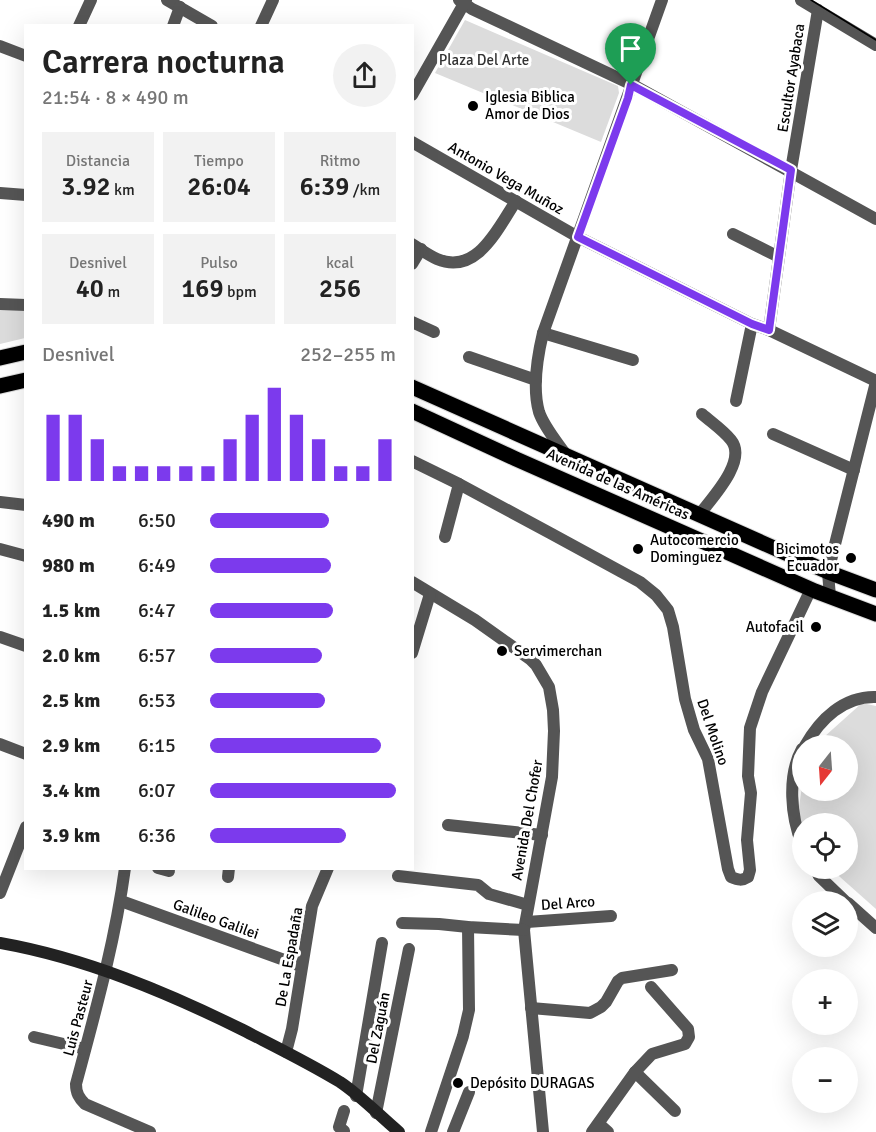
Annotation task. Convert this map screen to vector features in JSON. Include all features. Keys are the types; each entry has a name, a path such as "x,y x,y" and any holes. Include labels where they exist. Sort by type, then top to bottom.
{"main road":[{"path":"0,358 24,352"},
{"path":"0,386 24,380"},
{"name":"Avenida de las Américas","path":"414,388 828,572 876,590"},
{"name":"Avenida de las Américas","path":"414,412 811,589 876,614"}],"street":[{"path":"80,24 91,0"},
{"path":"167,0 209,24"},
{"path":"262,24 273,0"},
{"path":"568,457 539,413 536,380 538,353 543,333 662,0"},
{"path":"801,0 876,45"},
{"path":"414,91 463,1 631,85 791,170 876,219"},
{"path":"174,24 180,7"},
{"name":"Escultor Ayabaca","path":"769,330 791,170 818,10"},
{"path":"0,46 24,55"},
{"name":"Antonio Vega Muñoz","path":"414,143 578,237 752,324 876,382"},
{"path":"0,193 24,195"},
{"path":"417,247 437,259 454,263 469,259 484,248 516,201"},
{"path":"733,234 779,257"},
{"path":"0,304 24,305"},
{"path":"414,323 434,332"},
{"path":"736,401 752,324"},
{"path":"543,333 633,360"},
{"path":"469,357 536,380"},
{"path":"830,597 828,572 876,382"},
{"path":"699,515 724,482 734,464 735,456 732,441 702,414"},
{"path":"772,434 854,470"},
{"name":"Del Molino","path":"414,463 459,484 640,582 656,595 668,610 674,627 685,699 694,730 708,759 728,869 731,877 740,880 748,877 750,870 747,840 751,793 747,776 750,728 762,692 811,589"},
{"path":"445,537 459,484"},
{"path":"0,502 24,505"},
{"path":"0,549 24,555"},
{"name":"Avenida Del Chofer","path":"414,583 475,620 530,658 549,687 553,710 553,763 526,926 543,1132"},
{"path":"414,646 430,594"},
{"path":"0,637 24,644"},
{"path":"812,735 837,708 856,699 876,697"},
{"path":"0,744 24,753"},
{"path":"448,825 542,835"},
{"path":"0,893 24,832"},
{"name":"Luis Pasteur","path":"125,870 121,901 76,1084 79,1099 150,1132"},
{"name":"De La Espadaña","path":"286,1052 312,906 327,870"},
{"path":"398,876 478,885 489,894 528,905"},
{"path":"822,879 835,891"},
{"name":"Galileo Galilei","path":"121,901 301,966"},
{"path":"858,912 876,928"},
{"name":"Del Arco","path":"402,923 468,927 526,926 611,916"},
{"path":"431,1132 463,1036 469,1010 468,927"},
{"path":"0,943 25,947 105,970 198,1008 342,1083 399,1132"},
{"path":"356,1096 381,943"},
{"name":"Del Zaguán","path":"376,1113 409,948"},
{"path":"531,1008 590,1012 601,1007 622,978 672,970"},
{"path":"600,1129 635,1072 652,1054 685,1044 689,1037 688,1029 651,987"},
{"path":"34,1038 85,1049"},
{"path":"635,1072 675,1111"},
{"path":"453,1132 468,1092"},
{"path":"344,1131 339,1127 345,1111"}],"green space":[{"name":"Plaza Del Arte","path":"465,20 618,86 619,93 601,142 435,73"},
{"path":"0,308 24,309 24,338 0,344"},
{"path":"862,703 876,706 876,909 842,879 858,879 858,813 798,813 800,801 858,801 858,735 826,735"}],"tram line":[{"path":"811,0 876,40"}],"place":[{"name":"Iglesia Biblica Amor de Dios","path":"473,106"},
{"name":"Autocomercio Dominguez","path":"638,549"},
{"name":"Bicimotos Ecuador","path":"851,558"},
{"name":"Autofacil","path":"816,627"},
{"name":"Servimerchan","path":"502,651"},
{"name":"Depósito DURAGAS","path":"458,1083"}],"route":[{"path":"631,85 791,170 769,330 752,324 578,237 631,85"}]}
